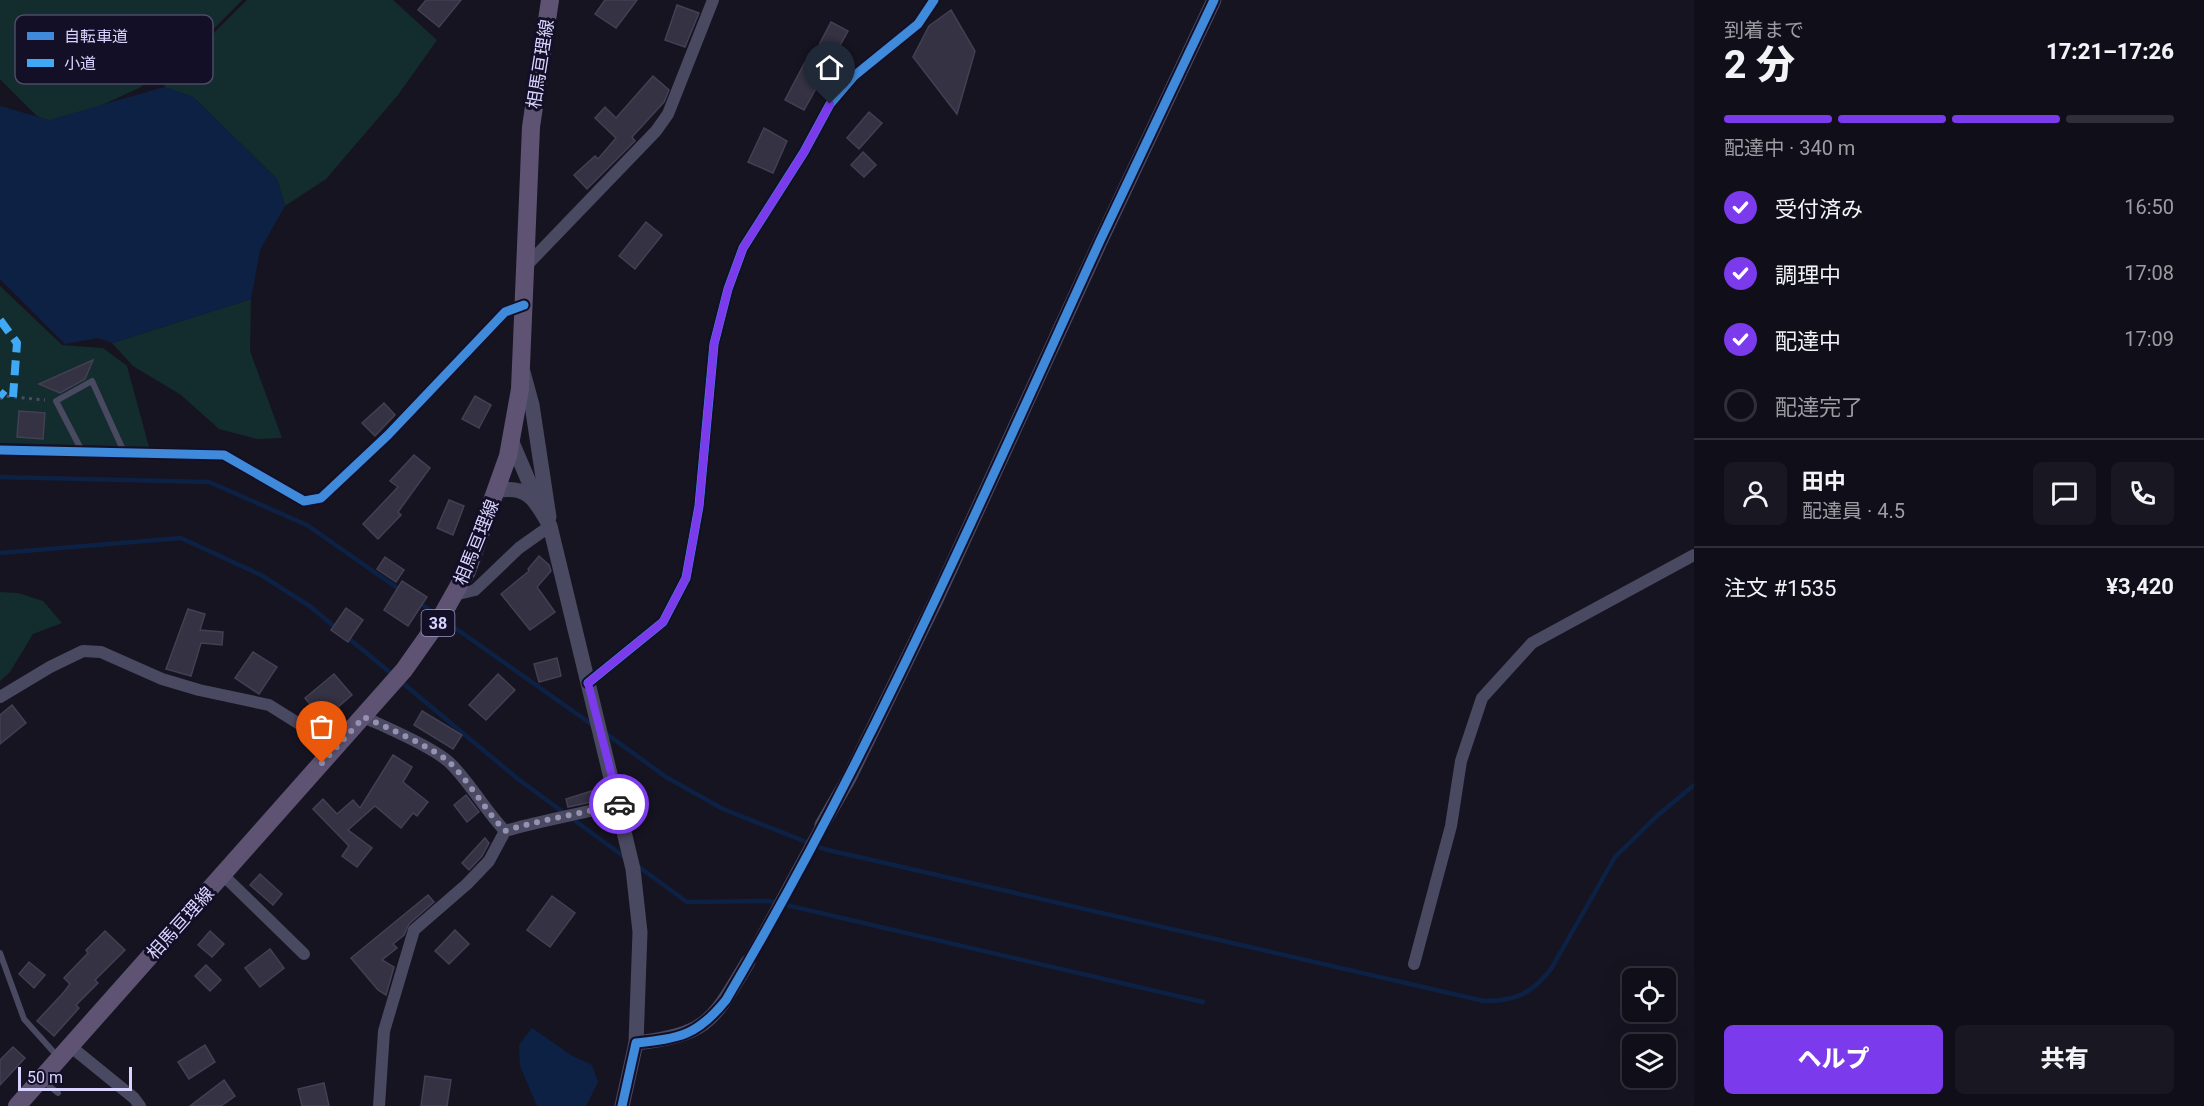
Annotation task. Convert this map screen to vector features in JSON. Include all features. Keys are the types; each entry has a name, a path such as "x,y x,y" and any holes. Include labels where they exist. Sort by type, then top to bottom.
{"main road":[{"name":"相馬亘理線","path":"24,1103 40,1079 404,670 440,619 467,571 496,491 511,440 520,389 531,127 550,0"}],"street":[{"path":"527,265 656,131 668,114 713,0"},
{"path":"588,683 663,622 686,578 700,495 714,344 728,289 743,248 804,152 830,104 854,76 918,24 934,0"},
{"path":"636,1043 673,1038 693,1031 711,1018 726,1000 748,962 849,778 936,600 1214,0"},
{"path":"0,450 224,456 304,501 321,498 388,435 505,312 524,305"},
{"path":"521,367 532,405 550,526 633,868 640,932 636,1043 622,1106"},
{"path":"511,440 550,526"},
{"path":"496,491 510,488 524,493 538,503"},
{"path":"454,595 476,590 519,548 550,526"},
{"path":"1414,964 1451,826 1461,761 1482,698 1532,643 1694,555"},
{"path":"0,697 50,667 83,651 101,652 162,679 199,690 269,705 336,747"},
{"path":"364,717 404,736 452,764 488,813 505,831"},
{"path":"379,1106 384,1031 414,930 467,884 489,861 505,831 619,804"},
{"path":"223,875 304,954"},
{"path":"65,1052 134,1098 140,1106"}],"lane":[{"path":"82,451 56,401 92,381 124,452"},
{"path":"0,953 24,1019 65,1052"},
{"path":"40,1079 58,1093"}],"path":[{"path":"0,399 5,396 56,401"}],"green space":[{"path":"0,0 242,0 213,30 213,15 15,15 15,84 145,84 59,125 37,116 0,79"},
{"path":"247,0 393,0 437,40 398,95 326,179 285,206 277,179 193,97 164,87 165,84 213,84 213,34"},
{"path":"0,286 62,345 103,348 127,366 149,447 0,443"},
{"path":"251,299 250,351 282,438 257,439 219,429 181,395 133,366 112,343"},
{"path":"0,592 18,593 43,601 62,623 33,634 10,672 0,681"}],"water":[{"path":"164,87 193,97 277,179 285,206 260,250 251,299 112,343 98,338 65,344 0,279 0,106 49,120"},
{"path":"532,1028 571,1055 592,1065 598,1082 586,1106 537,1106 520,1066 519,1045"}],"building":[{"path":"426,0 461,0 439,27 418,10"},
{"path":"605,0 637,0 616,28 595,14"},
{"path":"677,5 699,13 685,47 665,40"},
{"path":"951,10 975,51 957,114 913,57 929,26"},
{"path":"831,22 848,31 804,110 785,100 805,62 809,64"},
{"path":"653,76 669,90 664,102 632,137 635,141 587,189 574,175 595,156 598,159 616,138 595,118 605,107 616,118"},
{"path":"869,112 882,123 859,149 847,138"},
{"path":"764,128 787,141 773,173 748,162"},
{"path":"863,152 876,165 864,177 851,165"},
{"path":"646,222 662,235 635,269 619,256"},
{"path":"93,360 85,379 60,393 39,384"},
{"path":"475,396 491,405 479,428 462,419"},
{"path":"384,403 395,415 375,436 362,423"},
{"path":"19,411 45,413 43,439 17,437"},
{"path":"414,455 430,468 398,512 401,515 378,539 363,524 398,487 390,481"},
{"path":"449,500 464,506 453,535 437,528"},
{"path":"539,556 549,565 551,571 537,587 555,612 530,630 501,594 529,571 528,569"},
{"path":"385,557 404,570 396,582 377,569"},
{"path":"402,581 427,597 408,626 384,610"},
{"path":"346,608 363,620 348,642 331,630"},
{"path":"188,609 205,614 200,630 223,632 222,645 201,643 191,676 166,669"},
{"path":"253,652 277,667 259,694 235,678"},
{"path":"557,658 561,676 539,682 534,664"},
{"path":"334,674 352,695 323,720 305,698"},
{"path":"498,674 515,690 486,720 469,705"},
{"path":"12,705 26,723 0,744 0,715"},
{"path":"422,711 462,735 453,749 414,725"},
{"path":"393,755 412,767 403,782 428,802 417,816 413,813 401,828 375,806 348,830 372,848 357,867 342,856 349,846 313,809 323,799 337,814 353,800 360,808"},
{"path":"598,789 601,800 568,807 566,799"},
{"path":"466,795 479,812 467,822 454,805"},
{"path":"485,838 489,843 482,856 469,870 462,863"},
{"path":"260,874 282,894 273,905 250,885"},
{"path":"428,895 434,902 409,924 404,935 393,944 397,948 382,960 394,967 386,995 378,990 351,958"},
{"path":"552,896 575,913 550,947 527,930"},
{"path":"455,930 469,944 449,964 435,951"},
{"path":"105,931 125,950 95,980 98,983 76,1005 79,1008 54,1036 37,1021 70,984 64,978 88,953 86,950"},
{"path":"210,931 224,944 212,957 198,945"},
{"path":"270,949 284,968 260,987 245,968"},
{"path":"29,962 45,975 34,988 19,974"},
{"path":"206,965 221,980 210,991 195,976"},
{"path":"205,1045 215,1062 189,1079 178,1062"},
{"path":"13,1047 25,1058 0,1085 0,1060"},
{"path":"425,1076 451,1080 447,1106 421,1106"},
{"path":"224,1080 235,1096 221,1106 190,1106"},
{"path":"324,1083 329,1106 302,1106 298,1089"}],"waterway":[{"path":"0,477 209,482 307,525 403,592"},
{"path":"0,553 181,538 261,575 311,607 337,629"},
{"path":"417,601 437,615"},
{"path":"444,620 594,726"},
{"path":"346,636 393,675"},
{"path":"399,680 518,779 626,858"},
{"path":"604,732 666,777 723,809 824,849 1484,1001 1505,1000 1522,994 1544,978 1615,857 1658,815 1694,785"},
{"path":"635,864 687,902 769,901 1203,1002"}],"marked path":[{"path":"0,320 17,343 13,397"},
{"path":"0,392 5,396"}],"cycle path":[{"path":"588,683 663,622 686,578 699,506 714,344 728,289 743,248 804,152 830,104 854,76 918,24 934,0"},
{"path":"622,1106 636,1043 676,1037 687,1033 716,1012 726,1000 779,908 829,815 968,531 1099,243 1214,0"},
{"path":"0,450 224,455 304,501 321,498 388,435 505,312 524,305"}],"way so far":[{"path":"322,763 364,717 404,736 452,764 488,813 505,831 619,804"}],"route":[{"path":"619,804 588,683 663,622 686,578 699,506 708,430 714,344 728,289 743,248 804,152 830,104"}]}
